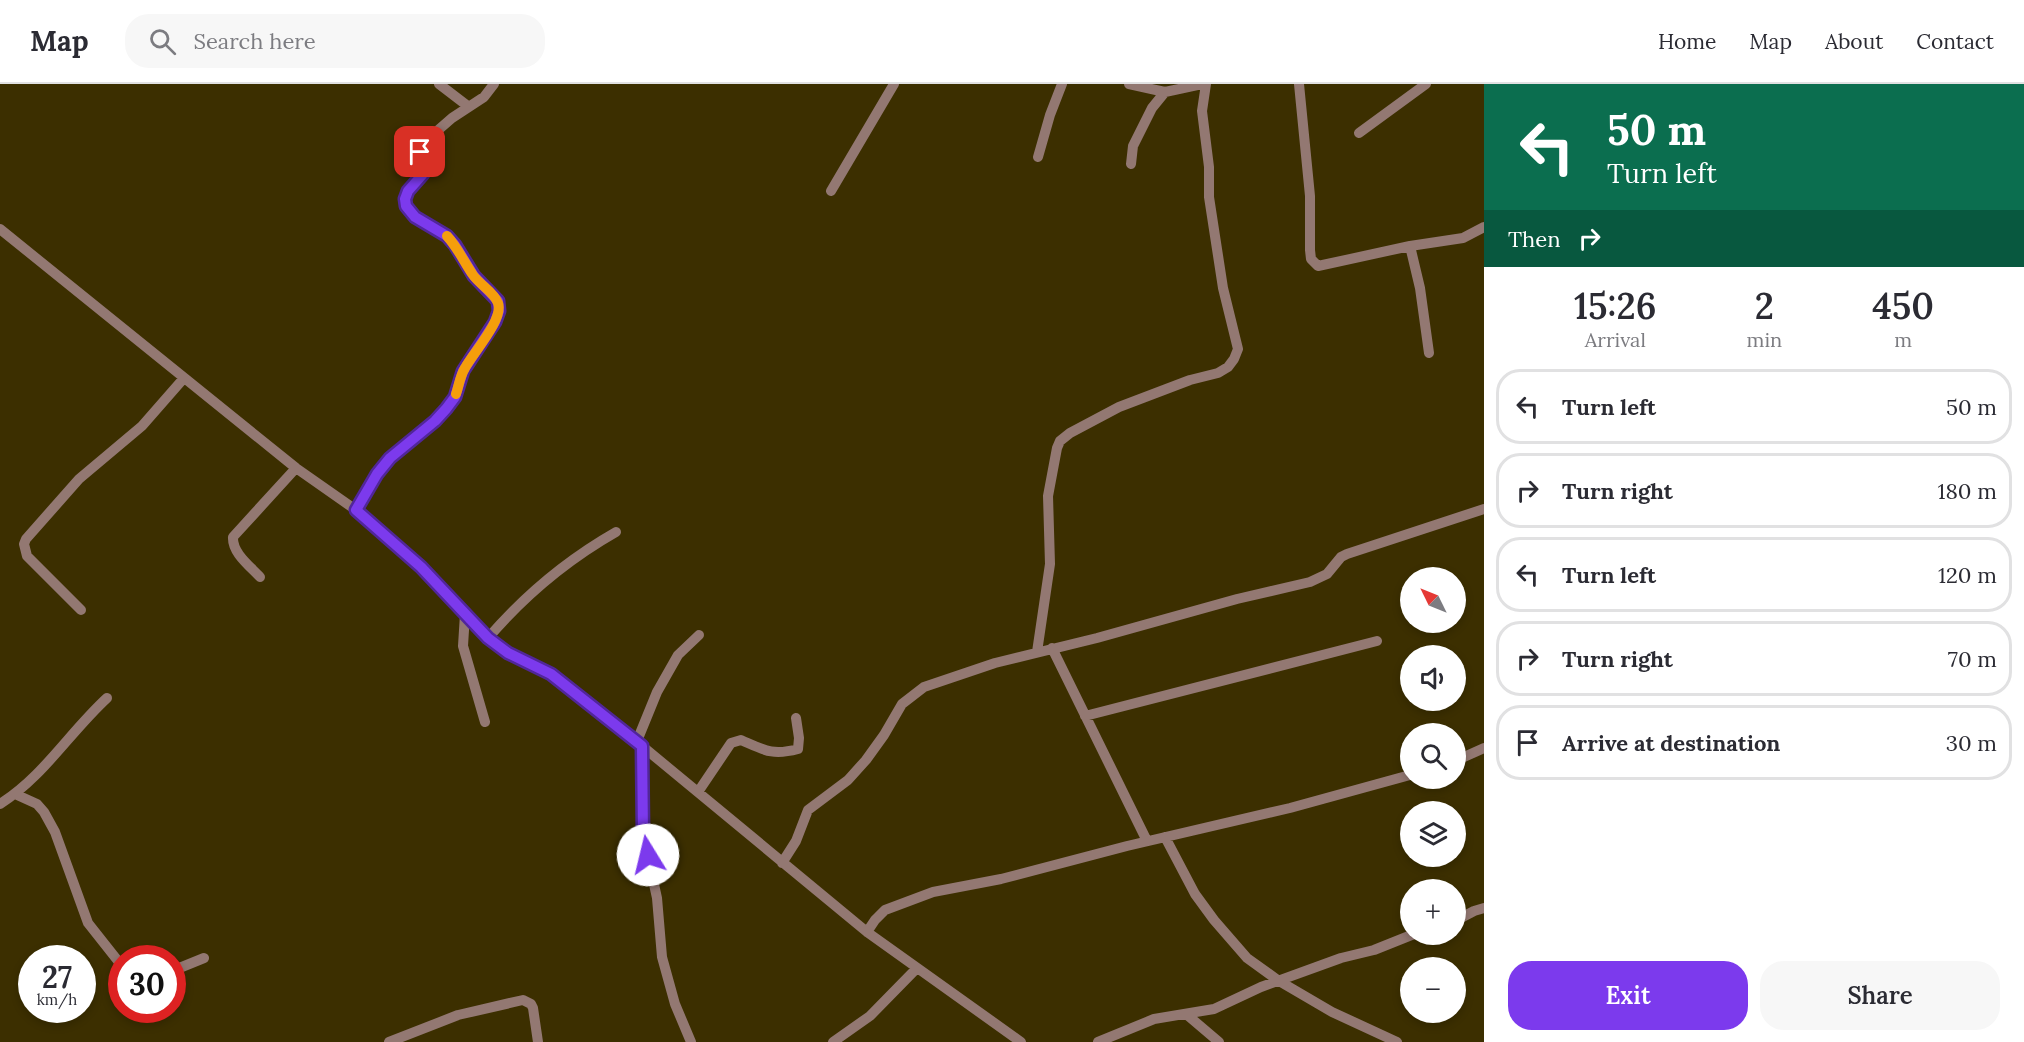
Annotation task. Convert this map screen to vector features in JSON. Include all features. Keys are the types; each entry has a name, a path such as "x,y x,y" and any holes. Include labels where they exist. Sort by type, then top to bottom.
{"street":[{"path":"440,84 469,108"},
{"path":"356,510 377,474 390,458 435,421 455,397 463,371 495,322 499,311 498,301 474,276 455,245 447,236 415,217 406,206 405,199 408,191 423,174 421,145 452,118 483,97 494,84"},
{"path":"831,191 894,84"},
{"path":"1038,157 1062,84"},
{"path":"1037,652 1050,564 1048,496 1060,441 1070,433 1119,407 1190,380 1218,373 1228,367 1238,349 1223,288 1209,197 1209,167 1202,111 1204,84 1165,92 1129,84"},
{"path":"1299,84 1310,196 1311,259 1318,266 1410,246 1463,238 1484,227"},
{"path":"1359,132 1425,84"},
{"path":"1131,164 1133,146 1152,108 1165,92"},
{"path":"0,229 296,468 356,510 421,567 488,638 508,653 551,674 640,743 867,932 1021,1042"},
{"path":"1410,246 1420,288 1429,353"},
{"path":"81,610 27,556 24,544 26,539 79,478 142,426 184,378"},
{"path":"260,577 236,550 232,544 233,537 296,468"},
{"path":"782,862 796,841 808,810 848,780 884,735 902,704 924,687 995,663 1310,582 1326,573 1341,557 1347,554 1484,509"},
{"path":"488,638 552,574 616,532"},
{"path":"465,614 463,646 485,722"},
{"path":"691,1042 675,1004 662,957 657,898 643,834 640,743 657,692 678,655 699,635"},
{"path":"1085,716 1377,641"},
{"path":"1052,648 1147,841"},
{"path":"0,804 44,768 86,717 106,698"},
{"path":"698,792 731,743 735,741 741,740 771,753 798,749 799,738 795,718"},
{"path":"1466,756 1484,748"},
{"path":"867,932 885,910 933,892 1001,879 1147,841 1290,808 1400,778"},
{"path":"15,794 37,804 44,812 55,832 88,923 108,948"},
{"path":"1165,837 1195,894 1247,958 1279,981 1332,1011 1397,1042"},
{"path":"1466,915 1484,908"},
{"path":"1098,1042 1154,1019 1214,1009 1261,987 1400,940"},
{"path":"186,965 204,958"},
{"path":"833,1042 870,1016 917,968"},
{"path":"388,1042 459,1015 523,1000 533,1008 538,1042"},
{"path":"1186,1014 1219,1042"}],"slow traffic":[{"path":"447,236 474,276 498,301 499,311 495,322 463,371 456,394"}],"route":[{"path":"420,152 423,174 408,191 405,199 406,206 415,217 447,236 455,245 474,276 498,301 499,311 495,322 463,371 455,397 435,421 390,458 377,474 356,510 421,567 488,638 508,653 551,674 642,746 643,834 648,855"}]}
